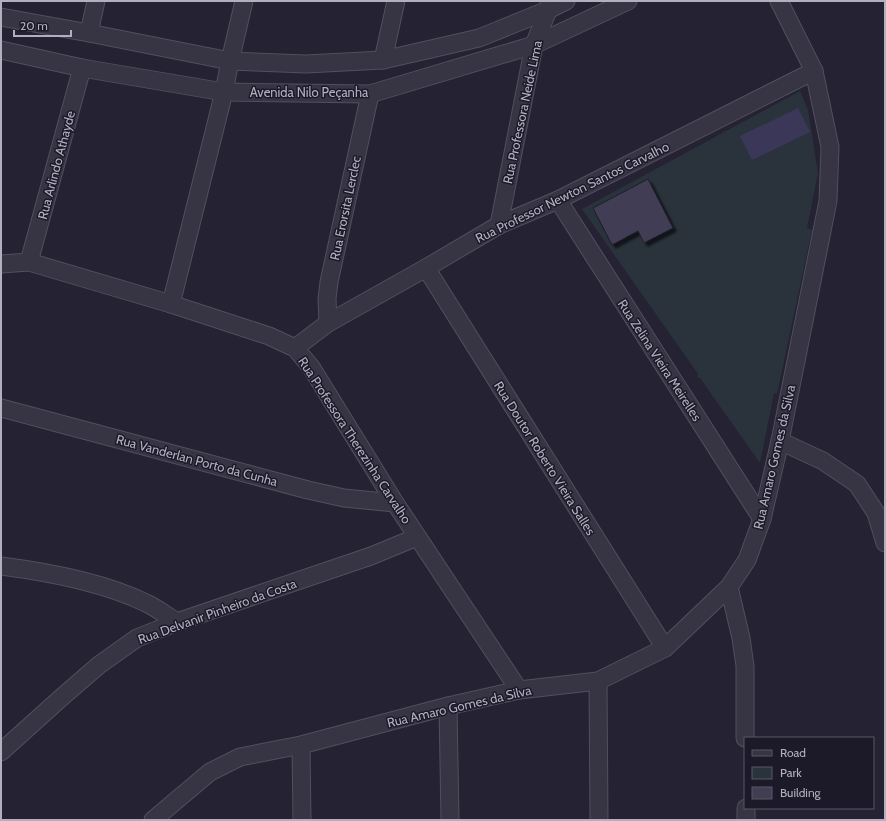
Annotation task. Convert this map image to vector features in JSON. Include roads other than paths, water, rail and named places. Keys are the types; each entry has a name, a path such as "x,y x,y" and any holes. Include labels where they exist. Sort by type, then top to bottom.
{"street":[{"path":"89,33 96,1"},
{"path":"171,304 224,92 244,1"},
{"path":"383,60 396,1"},
{"path":"1,18 89,33 230,61 306,64 383,60 479,38 548,6 566,1"},
{"name":"Avenida Nilo Peçanha","path":"1,50 82,68 224,92 370,94 534,45 628,1"},
{"name":"Rua Amaro Gomes da Silva","path":"154,819 210,772 240,757 301,745 448,706 519,690 598,681 665,648 729,587 747,560 762,519 780,441 828,201 830,147 814,71 779,1"},
{"name":"Rua Professora Neide Lima","path":"499,224 534,45 548,6"},
{"name":"Rua Arlindo Athayde","path":"30,262 82,68"},
{"name":"Rua Professor Newton Santos Carvalho","path":"295,348 328,323 426,268 499,224 558,200 814,71"},
{"name":"Rua Erorsita Lerclec","path":"328,323 327,299 329,282 370,94"},
{"name":"Rua Zelina Vieira Meirelles","path":"558,200 762,519"},
{"name":"Rua Professora Therezinha Carvalho","path":"1,264 30,262 171,304 269,336 295,348 311,367 395,503 519,690"},
{"name":"Rua Doutor Roberto Vieira Salles","path":"426,268 665,648"},
{"name":"Rua Vanderlan Porto da Cunha","path":"1,408 308,490 344,498 395,503"},
{"path":"780,441 823,461 856,484 876,513 885,543"},
{"name":"Rua Delvanir Pinheiro da Costa","path":"1,752 99,665 137,638 177,622 371,556 417,537"},
{"path":"1,566 43,572 104,587 146,603 177,622"},
{"path":"729,587 741,638 745,666 745,737"},
{"path":"598,681 599,820"},
{"path":"448,706 450,820"},
{"path":"301,745 302,820"},
{"path":"746,809 746,820"}]}
